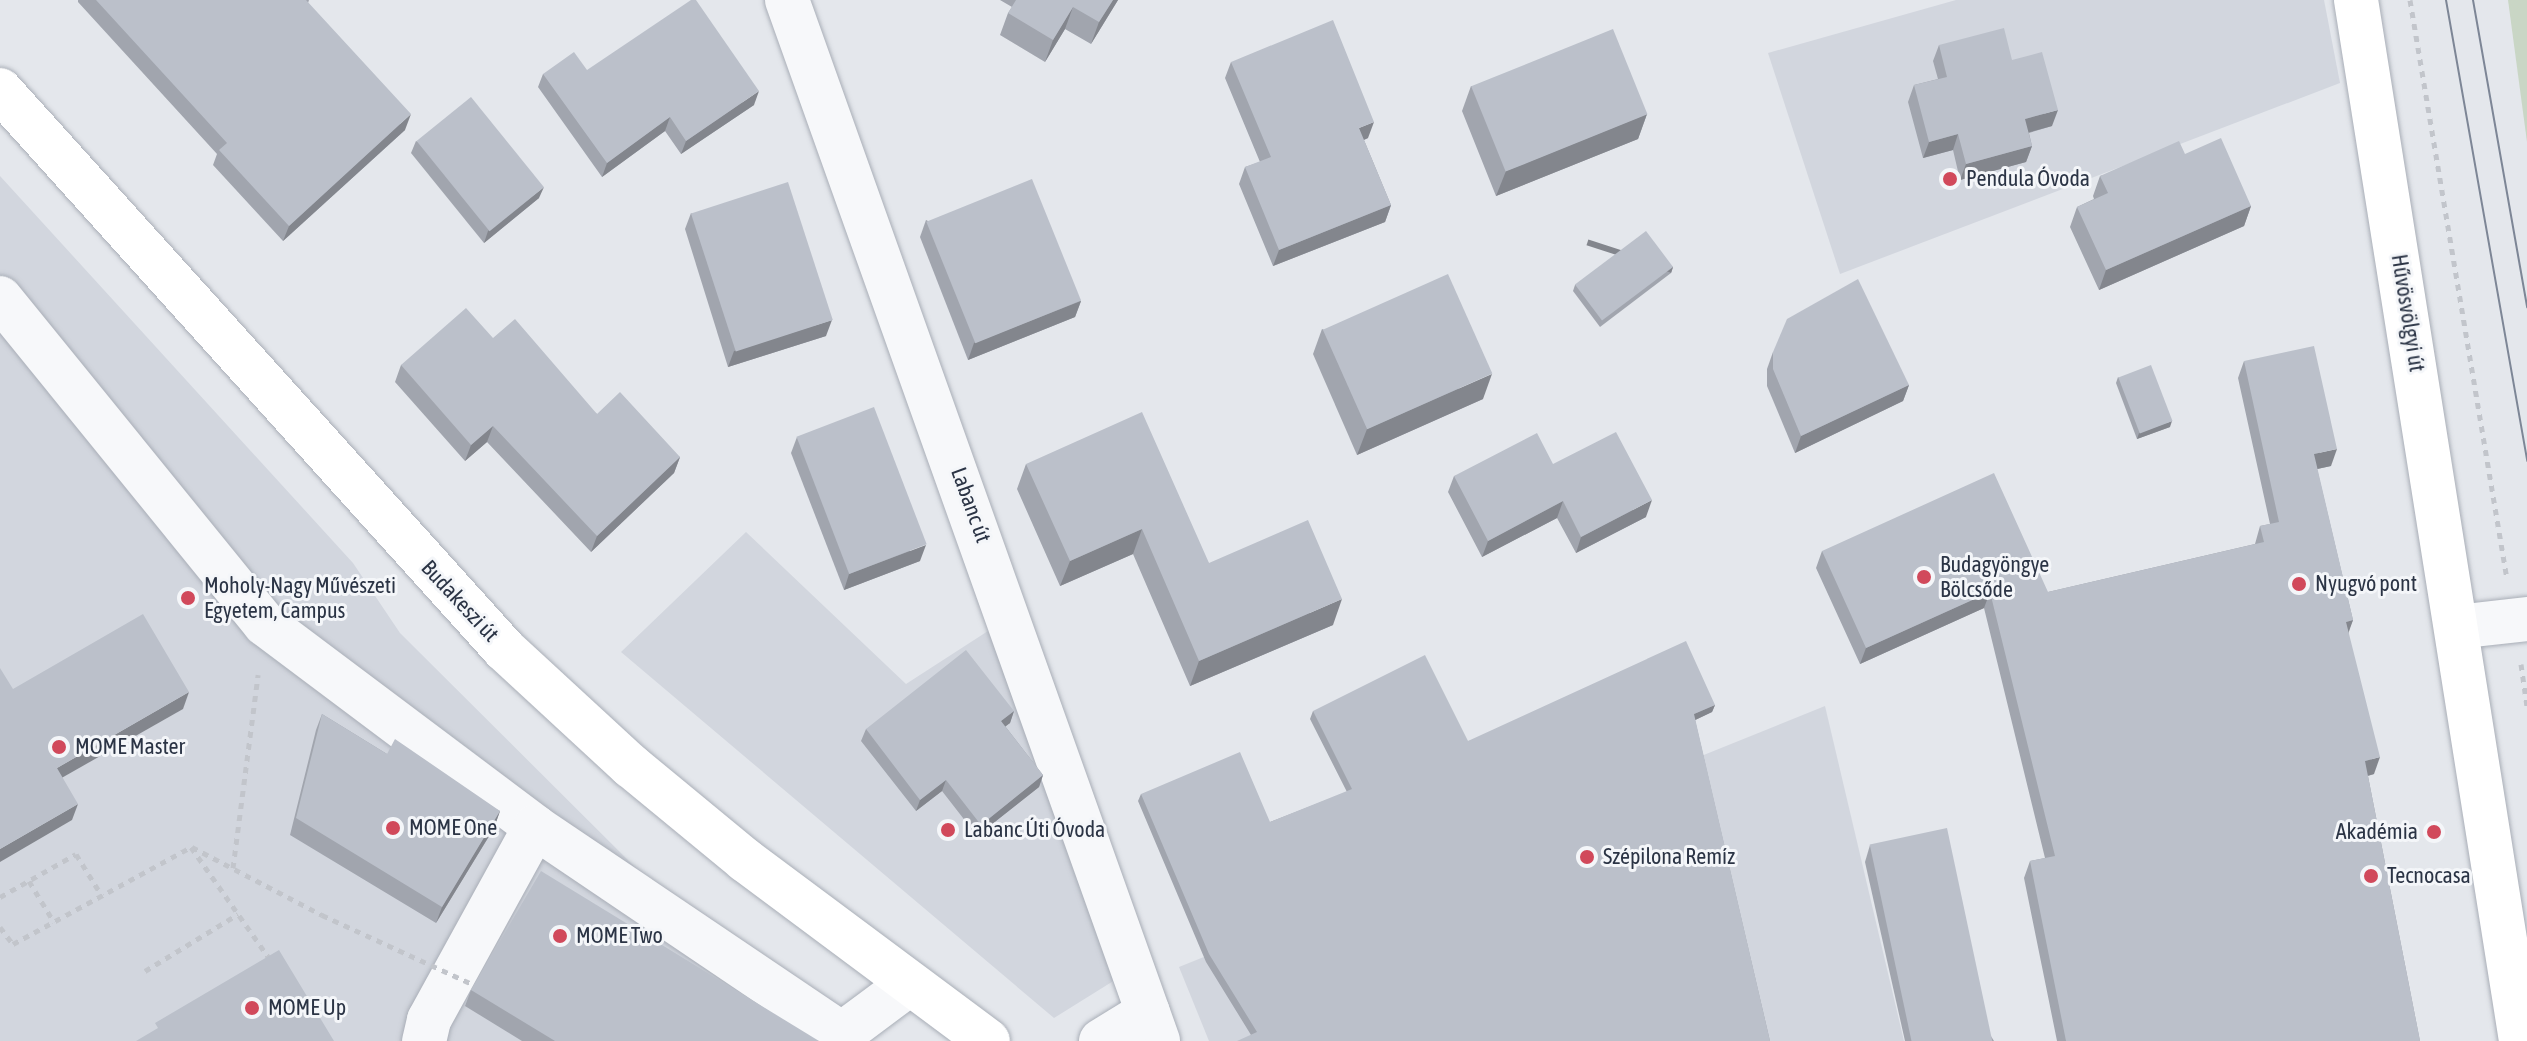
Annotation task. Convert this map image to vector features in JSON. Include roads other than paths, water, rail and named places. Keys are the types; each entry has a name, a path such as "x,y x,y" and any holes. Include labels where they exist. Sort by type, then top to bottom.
{"main road":[{"name":"Hűvösvölgyi út","path":"2356,0 2521,1041"},
{"name":"Budakeszi út","path":"0,90 504,649 631,766 909,984 988,1041"}],"street":[{"name":"Labanc út","path":"787,0 1153,1027 1101,1041"},
{"path":"0,298 265,624 535,827 842,1034 909,984"},
{"path":"2456,627 2520,620"},
{"path":"424,1041 429,1020 535,827"}],"tram line":[{"path":"2446,0 2527,461"},
{"path":"2473,0 2527,307"}],"place":[{"name":"Pendula Óvoda","path":"1950,179"},
{"name":"Budagyöngye Bölcsőde","path":"1924,577"},
{"name":"Nyugvó pont","path":"2299,584"},
{"name":"Moholy-Nagy Művészeti Egyetem, Campus","path":"188,598"},
{"name":"MOME Master","path":"59,747"},
{"name":"MOME One","path":"393,828"},
{"name":"Labanc Úti Óvoda","path":"948,830"},
{"name":"Akadémia","path":"2434,832"},
{"name":"Szépilona Remíz","path":"1587,857"},
{"name":"Tecnocasa","path":"2371,876"},
{"name":"MOME Two","path":"560,936"},
{"name":"MOME Up","path":"252,1008"}]}
